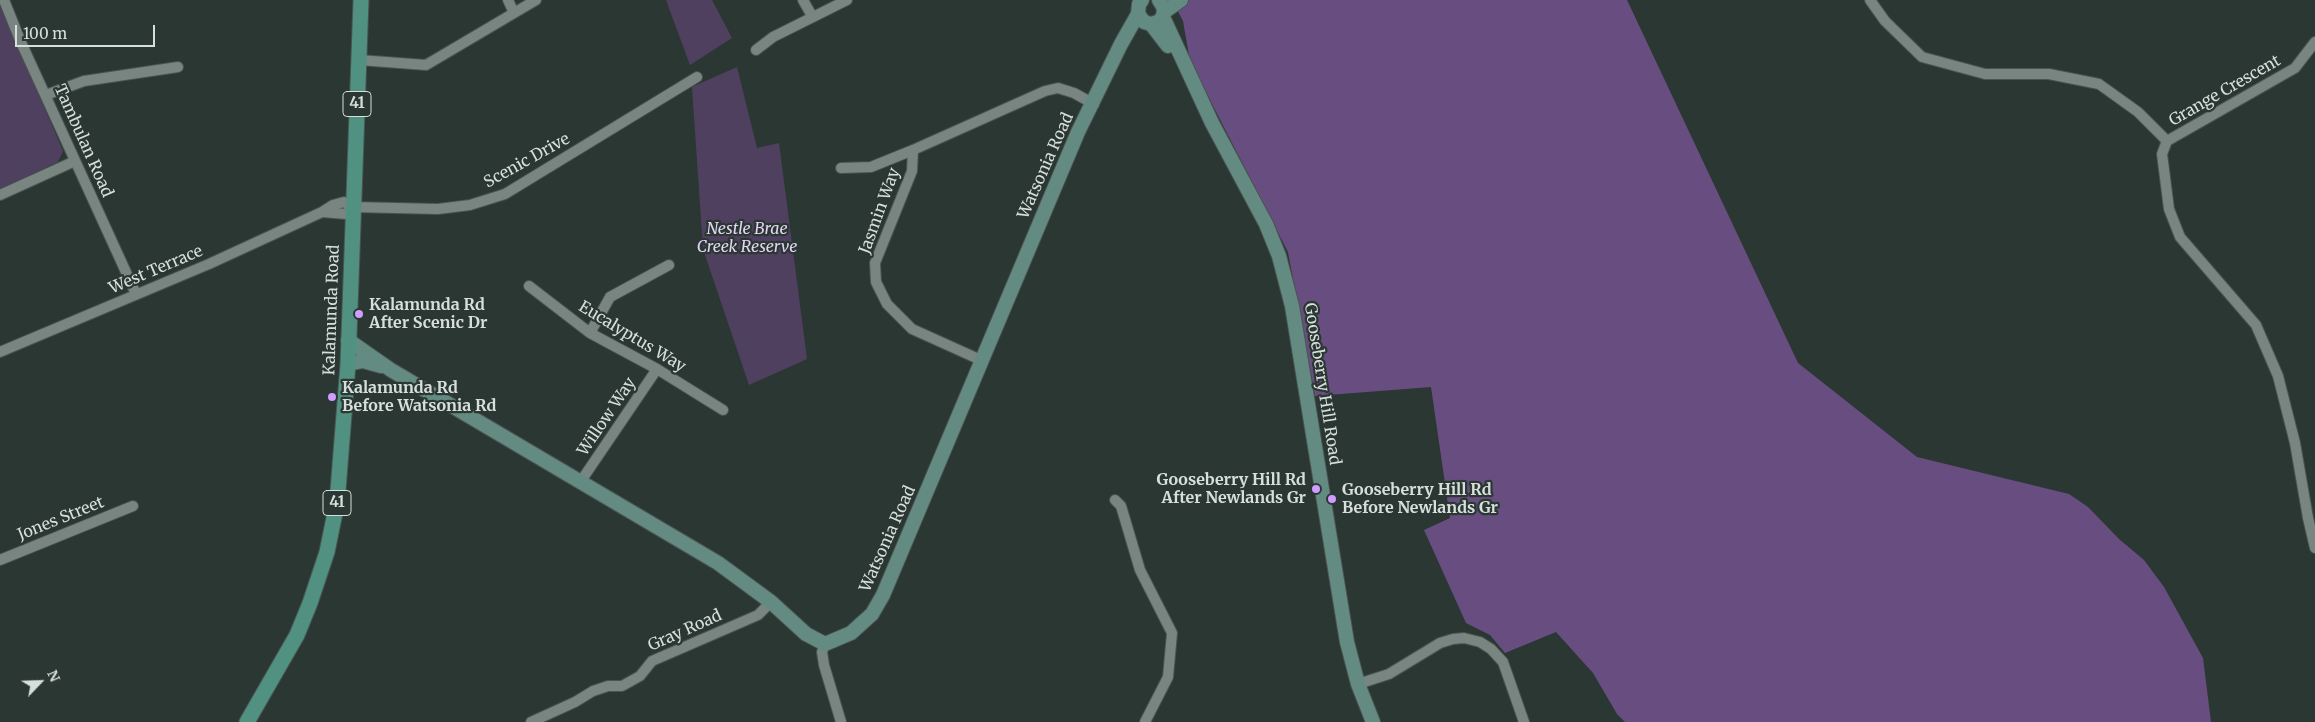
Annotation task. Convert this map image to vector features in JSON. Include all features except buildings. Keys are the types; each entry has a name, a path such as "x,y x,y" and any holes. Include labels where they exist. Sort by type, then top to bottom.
{"main road":[{"name":"Kalamunda Road","path":"248,722 297,634 310,603 327,552 338,503 348,364 361,0"}],"street":[{"name":"Tambulan Road","path":"4,0 20,40 136,294"},
{"path":"508,0 514,13"},
{"path":"359,60 426,65 536,0"},
{"path":"804,0 812,16"},
{"path":"756,50 773,37 847,0"},
{"path":"1126,36 1181,0"},
{"path":"1870,0 1885,21 1922,58 1985,74 2049,74 2099,84 2138,112 2167,141 2162,154 2169,209 2180,237 2256,325 2278,376 2295,443 2315,548"},
{"name":"Gooseberry Hill Road","path":"1139,4 1144,22 1157,15 1164,40 1191,91 1212,123 1269,229 1287,281 1347,642 1358,684 1373,722"},
{"name":"Watsonia Road","path":"825,644 851,633 872,614 883,595 1078,132 1094,104 1139,4"},
{"name":"Grange Crescent","path":"2167,141 2295,68 2315,42"},
{"path":"46,95 84,81 178,67"},
{"name":"Scenic Drive","path":"353,207 450,208 481,202 504,194 697,77"},
{"name":"Jasmin Way","path":"983,361 912,329 887,304 876,282 875,264 912,171 913,150 1045,91 1058,88 1074,93 1094,104"},
{"path":"841,168 871,167 913,150"},
{"path":"0,195 75,161"},
{"name":"West Terrace","path":"0,352 322,212 346,214 353,207"},
{"path":"590,333 610,297 669,265"},
{"name":"Eucalyptus Way","path":"529,286 590,333 657,369 723,410"},
{"path":"348,340 391,370 718,563 772,602 806,634 825,644 822,652 824,666 841,722"},
{"path":"348,364 363,361 391,370"},
{"name":"Willow Way","path":"581,481 657,369"},
{"path":"1115,500 1121,506 1140,570 1172,633 1168,677 1145,722"},
{"name":"Jones Street","path":"0,560 133,506"},
{"name":"Gray Road","path":"531,722 575,702 593,691 608,686 622,686 640,676 652,661 758,615 772,602"},
{"path":"1358,684 1388,674 1440,643 1464,638 1486,645 1503,662 1524,722"}],"green space":[{"path":"666,0 712,0 732,38 690,65"},
{"path":"0,6 63,151 58,162 0,189"},
{"name":"Nestle Brae Creek Reserve","path":"737,67 757,148 779,143 807,359 749,385 703,249 692,87"}],"shaded area":[{"path":"1172,0 1627,0 1798,363 1917,457 2069,494 2088,507 2119,539 2144,560 2164,587 2203,658 2211,722 1625,722 1617,714 1593,673 1556,632 1505,653 1490,635 1466,623 1424,530 1450,518 1431,387 1315,396 1288,252 1190,61 1183,21"}],"place":[{"name":"Kalamunda Rd After Scenic Dr","path":"359,314"},
{"name":"Kalamunda Rd Before Watsonia Rd","path":"332,397"},
{"name":"Gooseberry Hill Rd After Newlands Gr","path":"1316,489"},
{"name":"Gooseberry Hill Rd Before Newlands Gr","path":"1332,499"}]}
